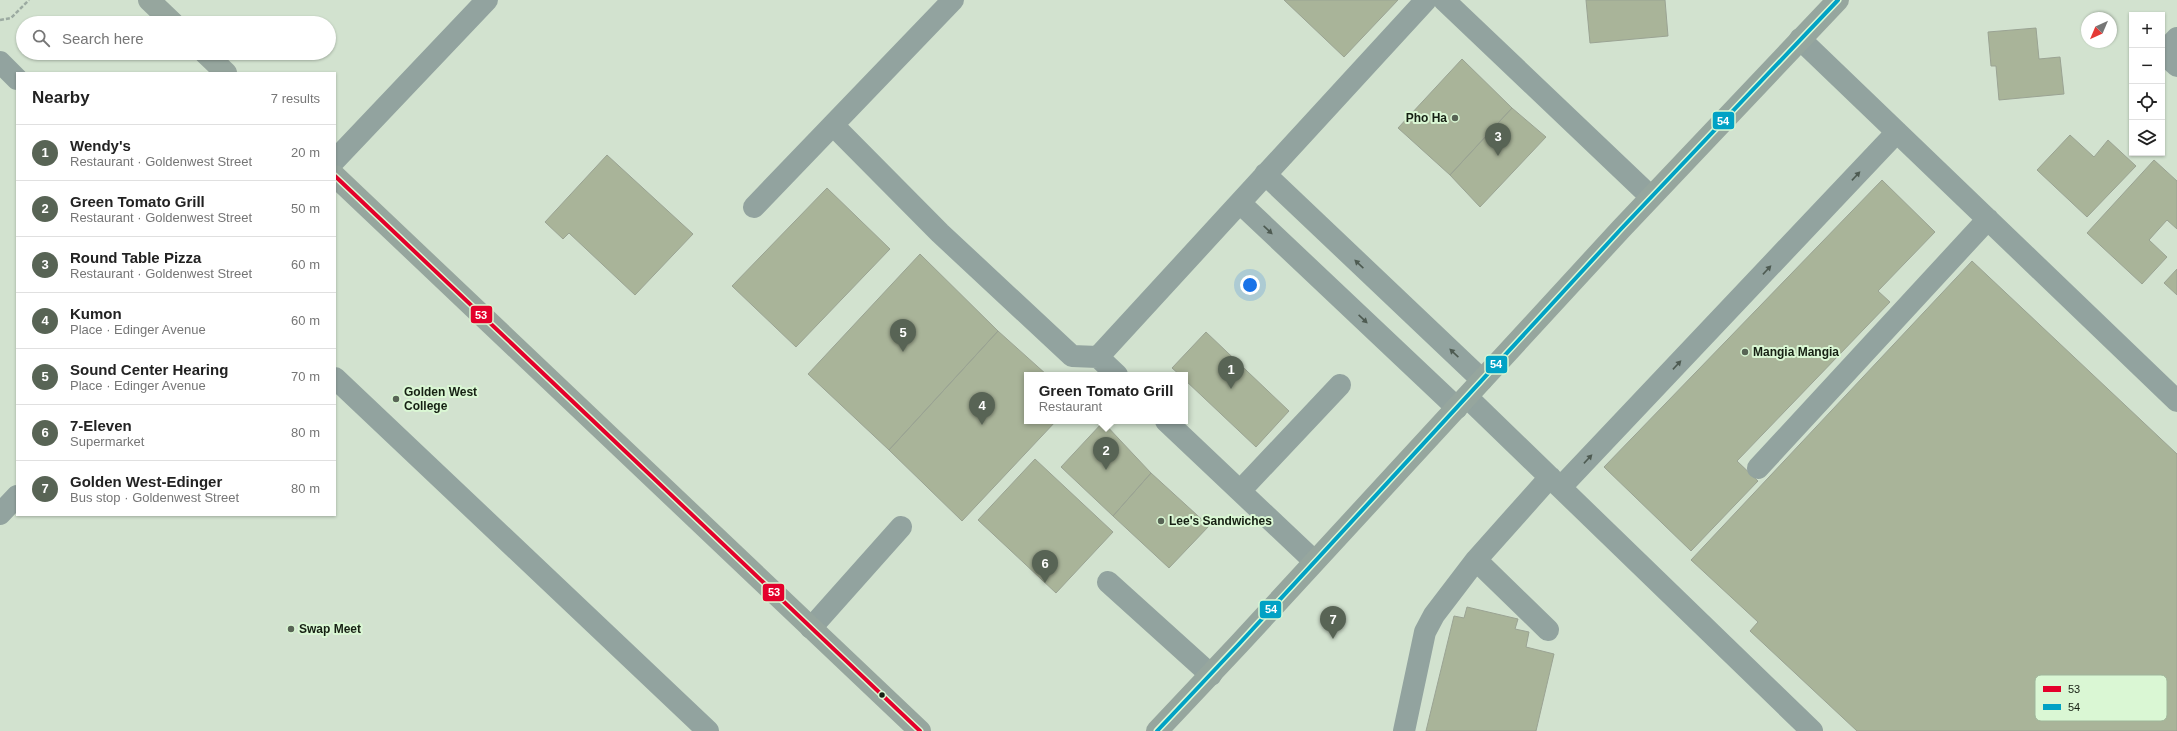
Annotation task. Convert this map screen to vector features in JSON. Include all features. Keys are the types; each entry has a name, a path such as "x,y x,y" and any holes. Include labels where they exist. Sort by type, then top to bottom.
{"main road":[{"path":"149,0 166,16"},
{"path":"1157,731 1651,197 1838,0"},
{"path":"212,60 225,72"},
{"path":"336,177 920,731"}],"lane":[{"path":"336,159 487,0"},
{"path":"754,207 953,0"},
{"path":"1098,357 1426,0"},
{"path":"1444,0 1651,197"},
{"path":"1800,39 2177,401"},
{"path":"0,62 16,78"},
{"path":"833,125 940,233 1072,356 1098,357 1114,372"},
{"path":"1404,731 1425,632 1434,615 1476,560 1555,482 1897,132"},
{"path":"1265,174 1482,380"},
{"path":"1240,203 1462,402 1555,482 1812,731"},
{"path":"1758,468 1988,219"},
{"path":"336,379 708,731"},
{"path":"1240,490 1340,385"},
{"path":"1169,424 1314,561"},
{"path":"0,514 16,497"},
{"path":"811,628 901,528"},
{"path":"1476,560 1548,630"},
{"path":"1108,582 1211,674"}],"path":[{"path":"0,20 11,18 29,0"}],"building":[{"path":"1284,0 1398,0 1344,57"},
{"path":"1586,0 1665,0 1668,36 1590,43"},
{"path":"2036,28 2039,59 2060,57 2064,94 1999,100 1996,66 1991,66 1988,32"},
{"name":"Pho Ha","path":"1462,59 1512,108 1450,175 1398,128"},
{"path":"1512,108 1546,137 1480,207 1450,175"},
{"path":"2070,135 2094,157 2108,140 2136,166 2087,217 2037,170"},
{"path":"607,155 693,234 635,295 569,233 563,239 545,222"},
{"path":"2154,160 2177,181 2177,229 2167,220 2149,240 2167,257 2142,284 2087,233"},
{"path":"1882,180 1935,232 1878,291 1890,302 1737,461 1758,481 1691,551 1604,467"},
{"path":"827,188 890,249 796,347 732,286"},
{"path":"920,254 998,331 889,450 808,374"},
{"path":"1972,261 2177,454 2177,731 1857,731 1750,631 1758,622 1691,560"},
{"path":"2177,269 2177,295 2164,283"},
{"path":"998,331 1044,372 1024,372 1024,424 1053,424 962,521 889,450"},
{"path":"1206,332 1289,411 1256,447 1188,383 1188,372 1177,372 1172,368"},
{"path":"1101,424 1105,424 1151,473 1113,516 1061,467"},
{"path":"1035,459 1113,532 1056,593 978,520"},
{"name":"Lee's Sandwiches","path":"1151,473 1209,526 1169,568 1113,516"},
{"path":"1467,607 1518,619 1515,629 1529,632 1526,647 1554,654 1536,731 1426,731 1454,616 1464,618"}],"transit line":[{"name":"54","path":"1157,731 1621,229 1838,0"},
{"name":"53","path":"336,177 920,731"}],"place":[{"name":"Pho Ha","path":"1455,118"},
{"name":"Round Table Pizza","path":"1498,156"},
{"name":"Sound Center Hearing","path":"903,352"},
{"name":"Mangia Mangia","path":"1745,352"},
{"name":"Wendy's","path":"1231,389"},
{"name":"Golden West College","path":"396,399"},
{"name":"Kumon","path":"982,425"},
{"name":"Green Tomato Grill","path":"1106,470"},
{"name":"Lee's Sandwiches","path":"1161,521"},
{"name":"7-Eleven","path":"1045,583"},
{"name":"Swap Meet","path":"291,629"},
{"name":"Golden West-Edinger","path":"1333,639"}]}
